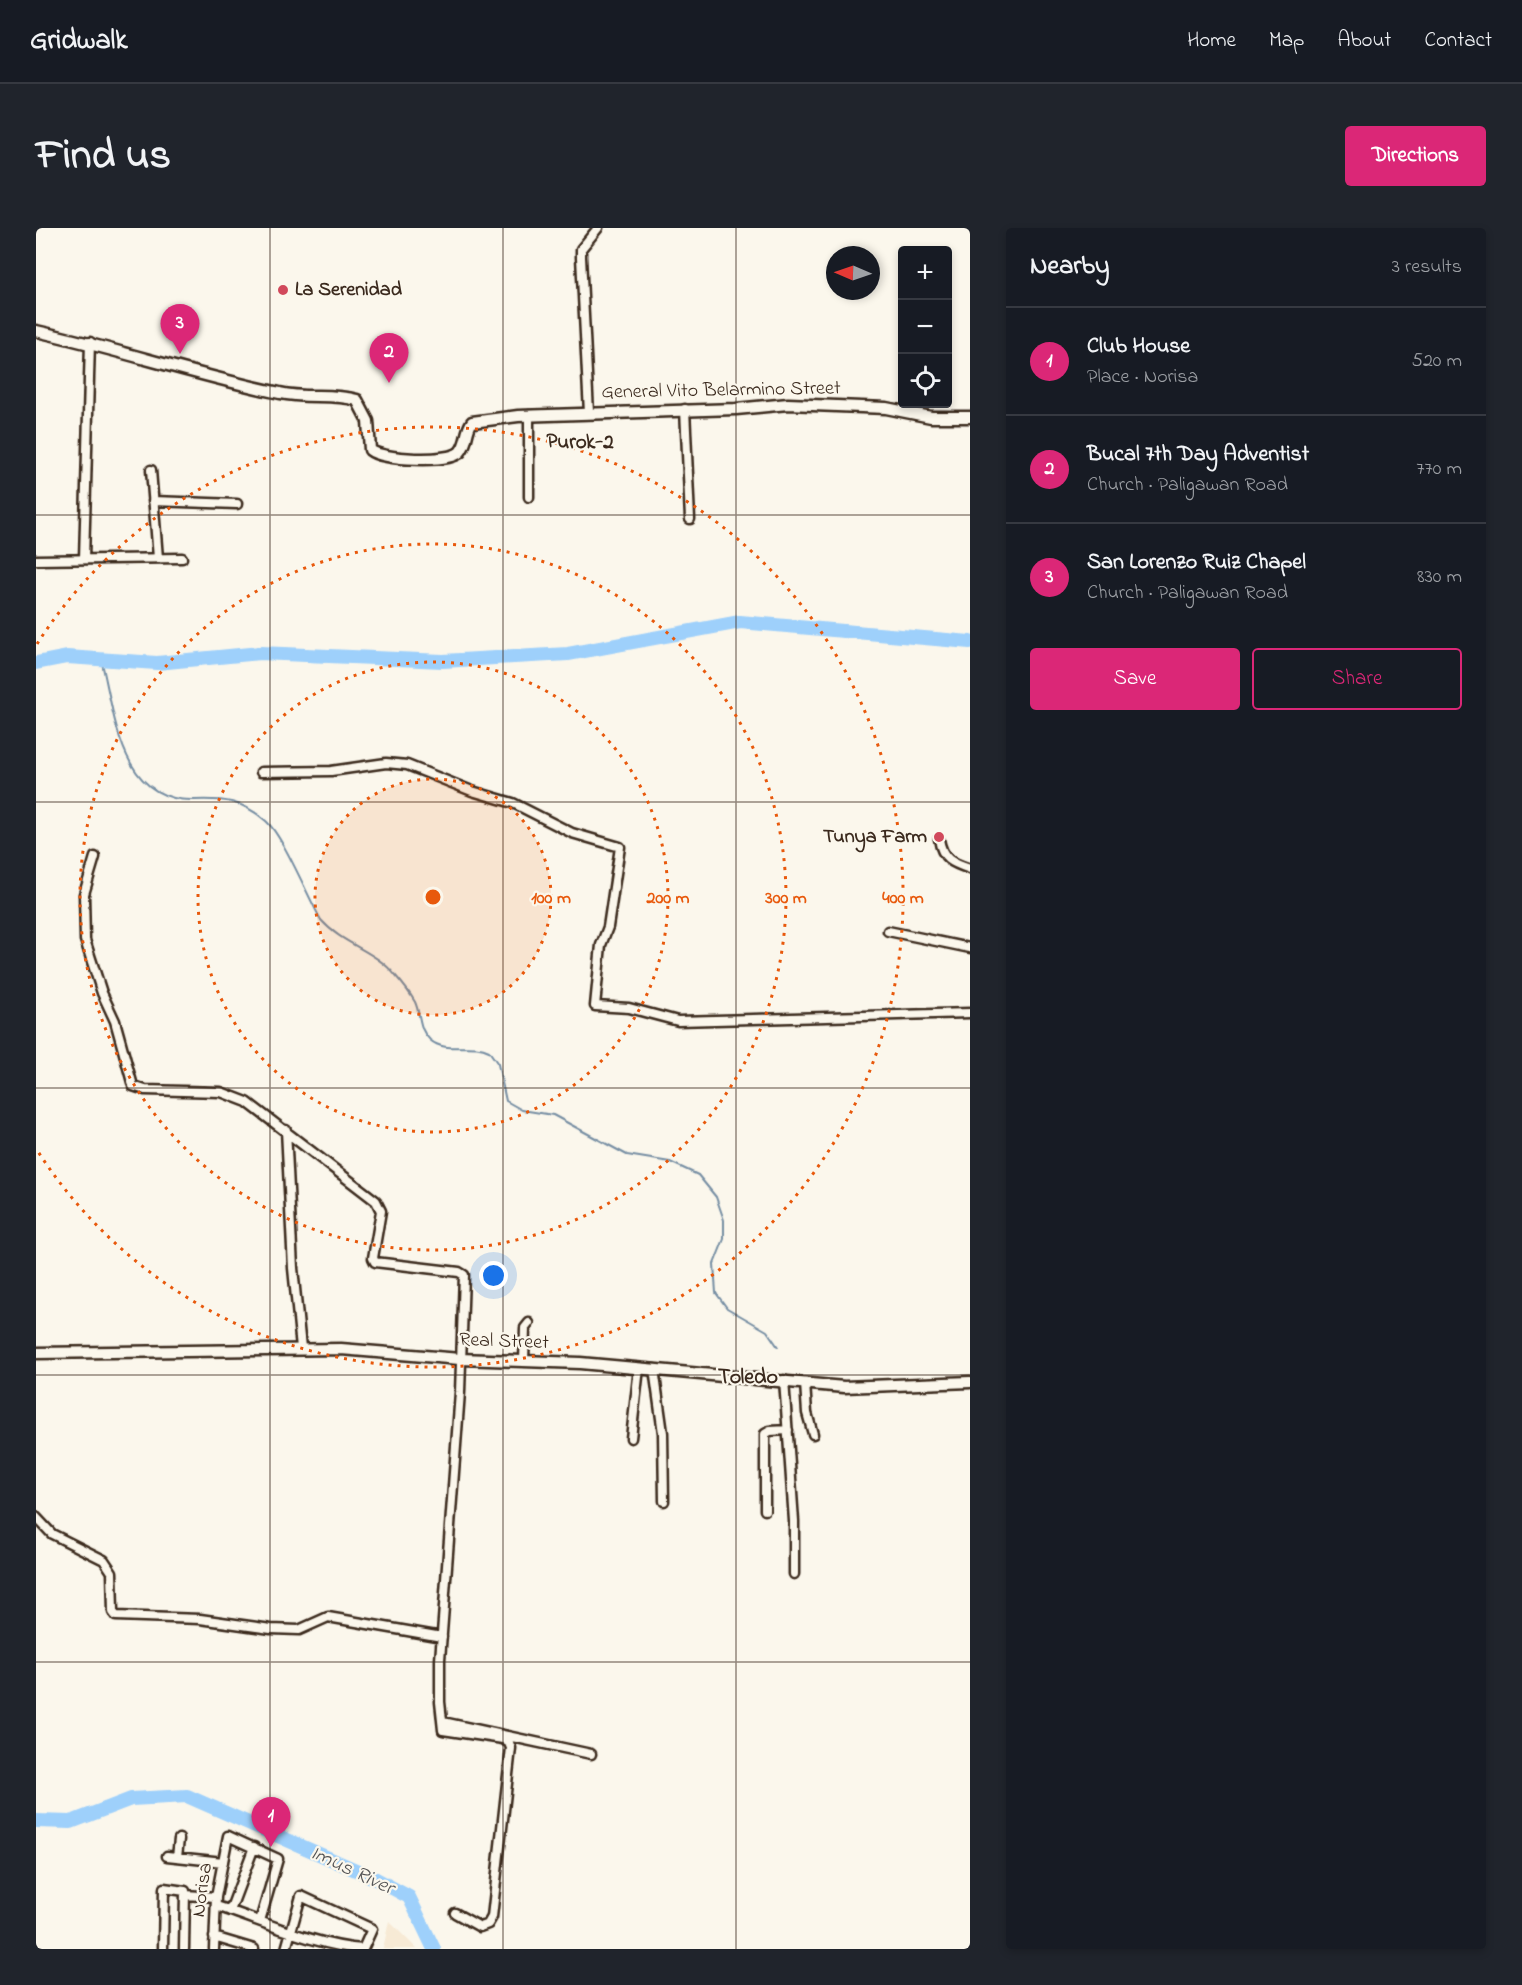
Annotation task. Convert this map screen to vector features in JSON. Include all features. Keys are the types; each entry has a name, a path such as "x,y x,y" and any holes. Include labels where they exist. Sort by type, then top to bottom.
{"street":[{"path":"589,413 581,257 585,244 598,228"},
{"path":"36,331 90,342 84,559"},
{"name":"General Vito Belarmino Street","path":"90,342 177,369 281,394 343,396 357,400 368,421 370,450 377,455 390,458 448,457 459,454 466,443 467,430 472,422 529,415 736,409 788,404 886,408 931,417 970,417"},
{"path":"685,409 690,519"},
{"path":"529,415 529,497"},
{"path":"151,470 158,558"},
{"path":"153,501 237,504"},
{"path":"36,560 182,558"},
{"path":"261,772 331,771 386,763 407,765 472,791 513,803 572,833 620,847 608,927 602,945 595,1006 629,1008 678,1021 970,1013"},
{"path":"939,839 941,851 946,859 970,869"},
{"path":"95,858 84,894 85,939 102,993 115,1021 133,1086 145,1090 221,1092 248,1102 380,1207 373,1258 375,1262 463,1273 458,1426 442,1637 440,1702 443,1730 503,1739 509,1743 511,1749 492,1917 488,1924 480,1927 455,1913"},
{"path":"888,931 970,948"},
{"path":"286,1130 293,1268 301,1348"},
{"path":"524,1361 525,1328 529,1323"},
{"name":"Real Street","path":"36,1353 301,1348 654,1369 866,1387 970,1382"},
{"path":"632,1438 639,1368"},
{"path":"654,1369 663,1433 664,1501"},
{"path":"784,1380 794,1574"},
{"path":"805,1383 807,1413 813,1434"},
{"path":"765,1510 765,1434 770,1431 788,1430"},
{"path":"36,1518 52,1534 104,1560 112,1572 113,1612 117,1616 200,1619 271,1629 299,1630 328,1617 442,1637"},
{"path":"443,1722 591,1754"},
{"name":"Norisa","path":"214,1949 216,1901 228,1836 254,1847"},
{"path":"177,1857 179,1839"},
{"path":"230,1911 254,1847 278,1859 279,1864 260,1920"},
{"path":"167,1856 223,1862"},
{"path":"163,1949 164,1888 185,1891 185,1894 216,1901 230,1911 260,1920 290,1930 347,1948 363,1949 372,1929 301,1896 290,1930 286,1949"},
{"path":"184,1949 185,1894"},
{"path":"214,1937 254,1949"}],"shaded area":[{"path":"389,1921 417,1949 383,1949"}],"waterway":[{"path":"36,663 67,657 157,663 260,653 443,661 568,654 740,622 970,642"},
{"path":"101,659 117,728 135,771 150,786 169,797 232,802 249,809 266,821 280,840 321,920 339,936 387,966 415,1002 422,1027 430,1040 444,1046 475,1047 489,1051 498,1064 506,1101 522,1110 553,1115 627,1155 670,1162 698,1175 716,1197 724,1220 724,1239 714,1264 716,1293 727,1308 767,1331 778,1347"},
{"name":"Imus River","path":"36,1821 71,1822 131,1799 187,1796 374,1878 409,1897 434,1949"}],"place":[{"name":"La Serenidad","path":"283,290"},
{"name":"San Lorenzo Ruiz Chapel","path":"180,354"},
{"name":"Bucal 7th Day Adventist","path":"389,383"},
{"name":"Tunya Farm","path":"939,837"},
{"name":"Club House","path":"271,1847"}],"district":[{"name":"Purok-2","path":"580,443"},
{"name":"Toledo","path":"748,1378"}]}
